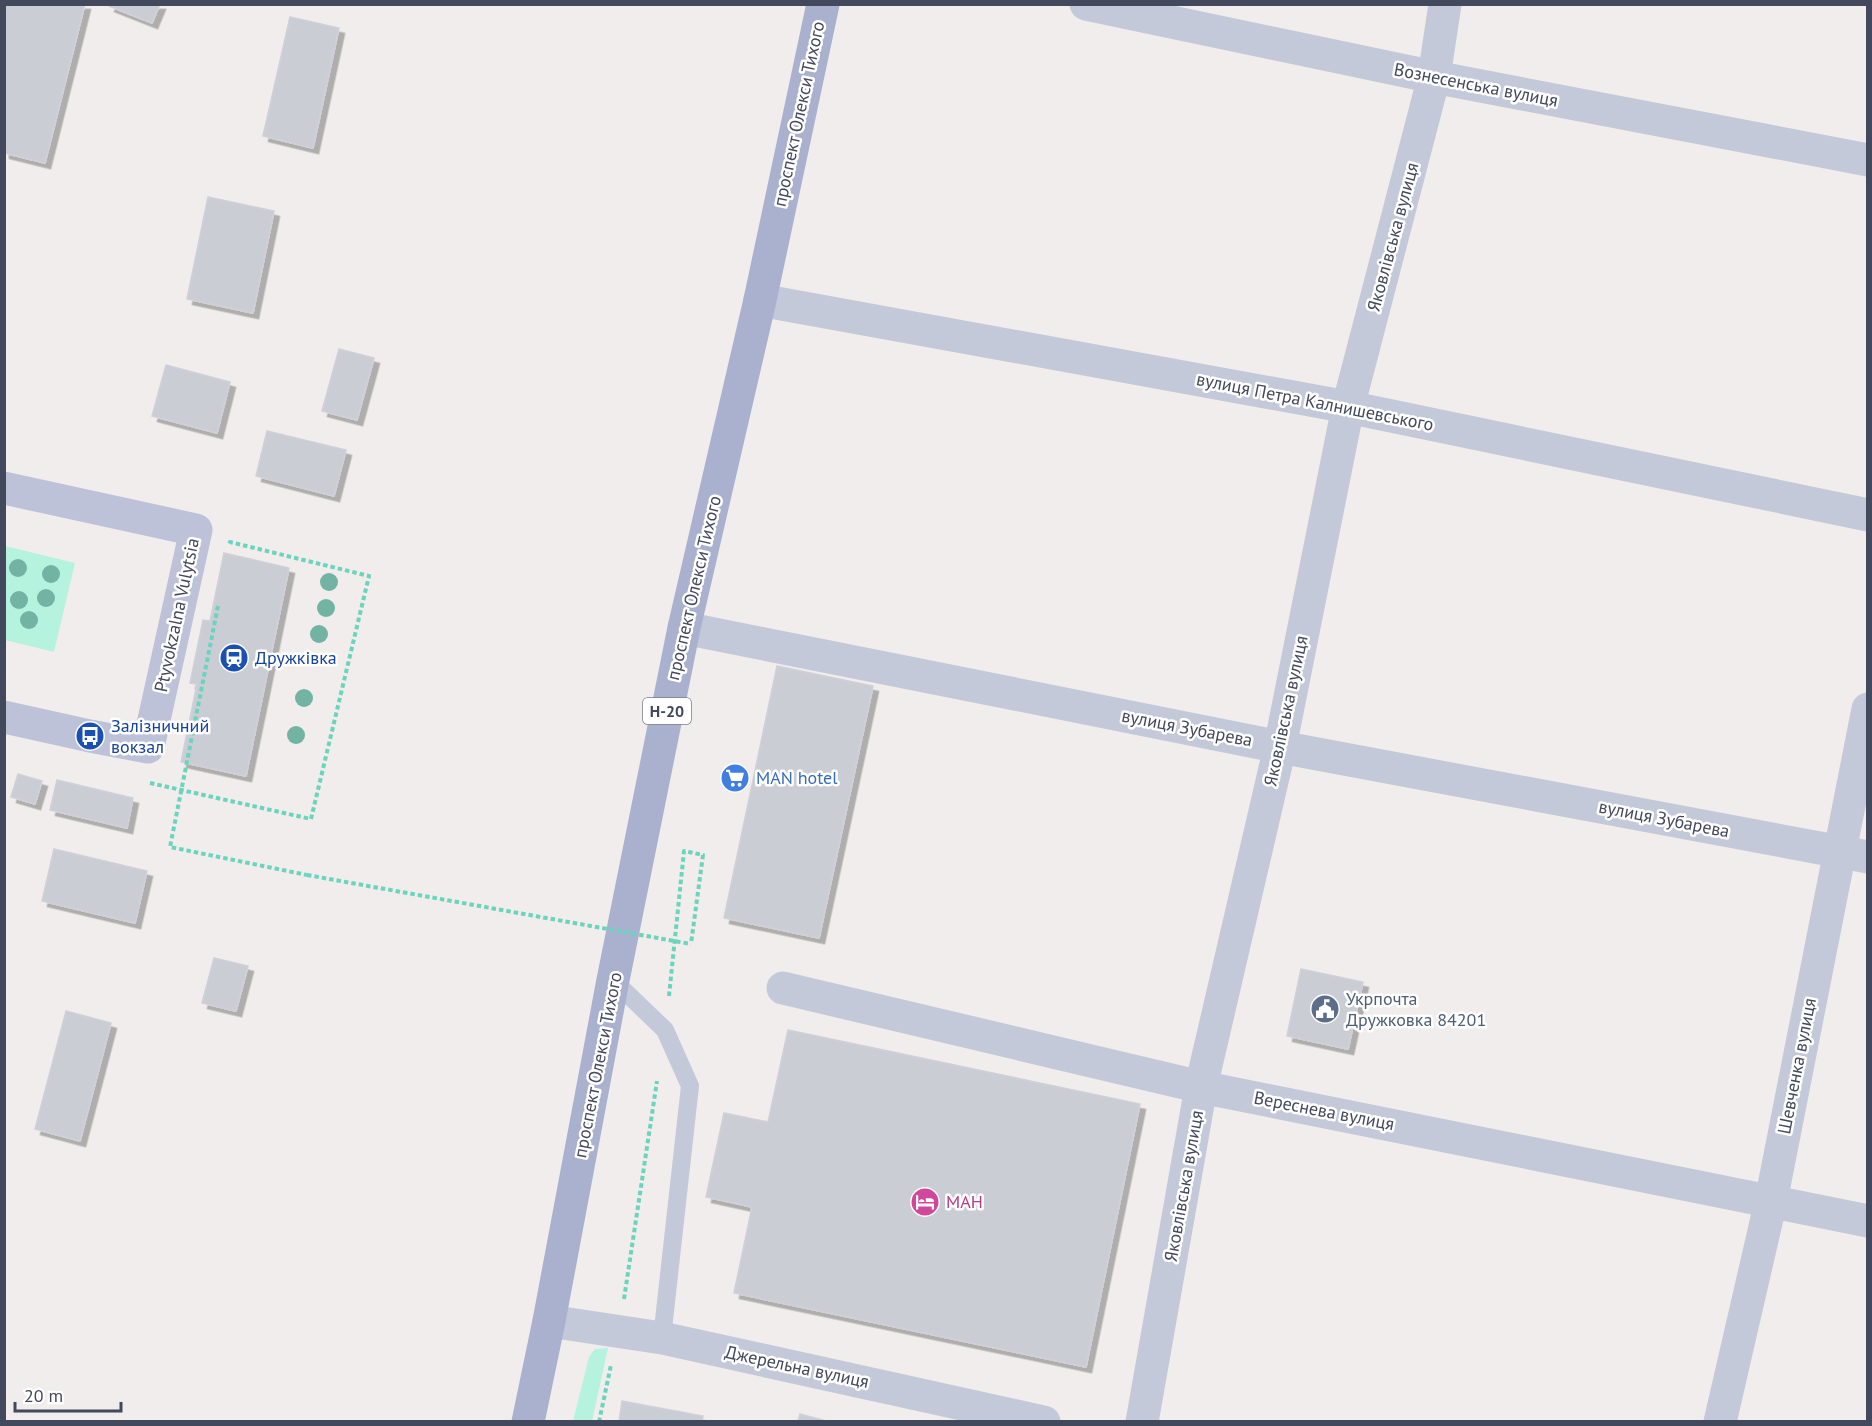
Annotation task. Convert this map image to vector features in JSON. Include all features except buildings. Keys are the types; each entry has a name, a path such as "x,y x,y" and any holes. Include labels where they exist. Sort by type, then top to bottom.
{"main road":[{"name":"проспект Олекси Тихого","path":"528,1422 613,980 684,628 760,300 823,4"}],"street":[{"name":"Вознесенська вулиця","path":"1086,4 1434,77 1868,160"},
{"name":"Яковлівська вулиця","path":"1142,1422 1201,1087 1280,747 1348,407 1434,77 1445,4"},
{"name":"вулиця Петра Калнишевського","path":"760,300 1348,407 1868,515"},
{"name":"Ptyvokzalna Vulytsia","path":"4,488 196,530 148,747 4,717"},
{"name":"вулиця Зубарева","path":"684,628 1280,747 1853,854"},
{"name":"Шевченка вулиця","path":"1720,1422 1853,854 1868,709"},
{"name":"Вереснева вулиця","path":"783,988 1201,1087 1868,1221"},
{"name":"Джерельна вулиця","path":"549,1321 662,1338 1044,1422"}],"lane":[{"path":"613,980 665,1030 690,1086 662,1338"}],"path":[{"path":"182,790 311,819 369,576 230,542 228,553"},
{"path":"219,598 170,847 307,874 691,944 703,855 684,851 665,1030 619,1331 599,1422"}],"green space":[{"path":"5,546 75,563 54,652 5,640"},
{"path":"608,1348 592,1421 573,1421 589,1357 595,1349"}],"place":[{"name":"Дружківка","path":"234,658"},
{"name":"Залізничний вокзал","path":"90,736"},
{"name":"MAN hotel","path":"735,778"},
{"name":"Укрпочта Дружковка 84201","path":"1325,1009"},
{"name":"МАН","path":"925,1202"}]}
